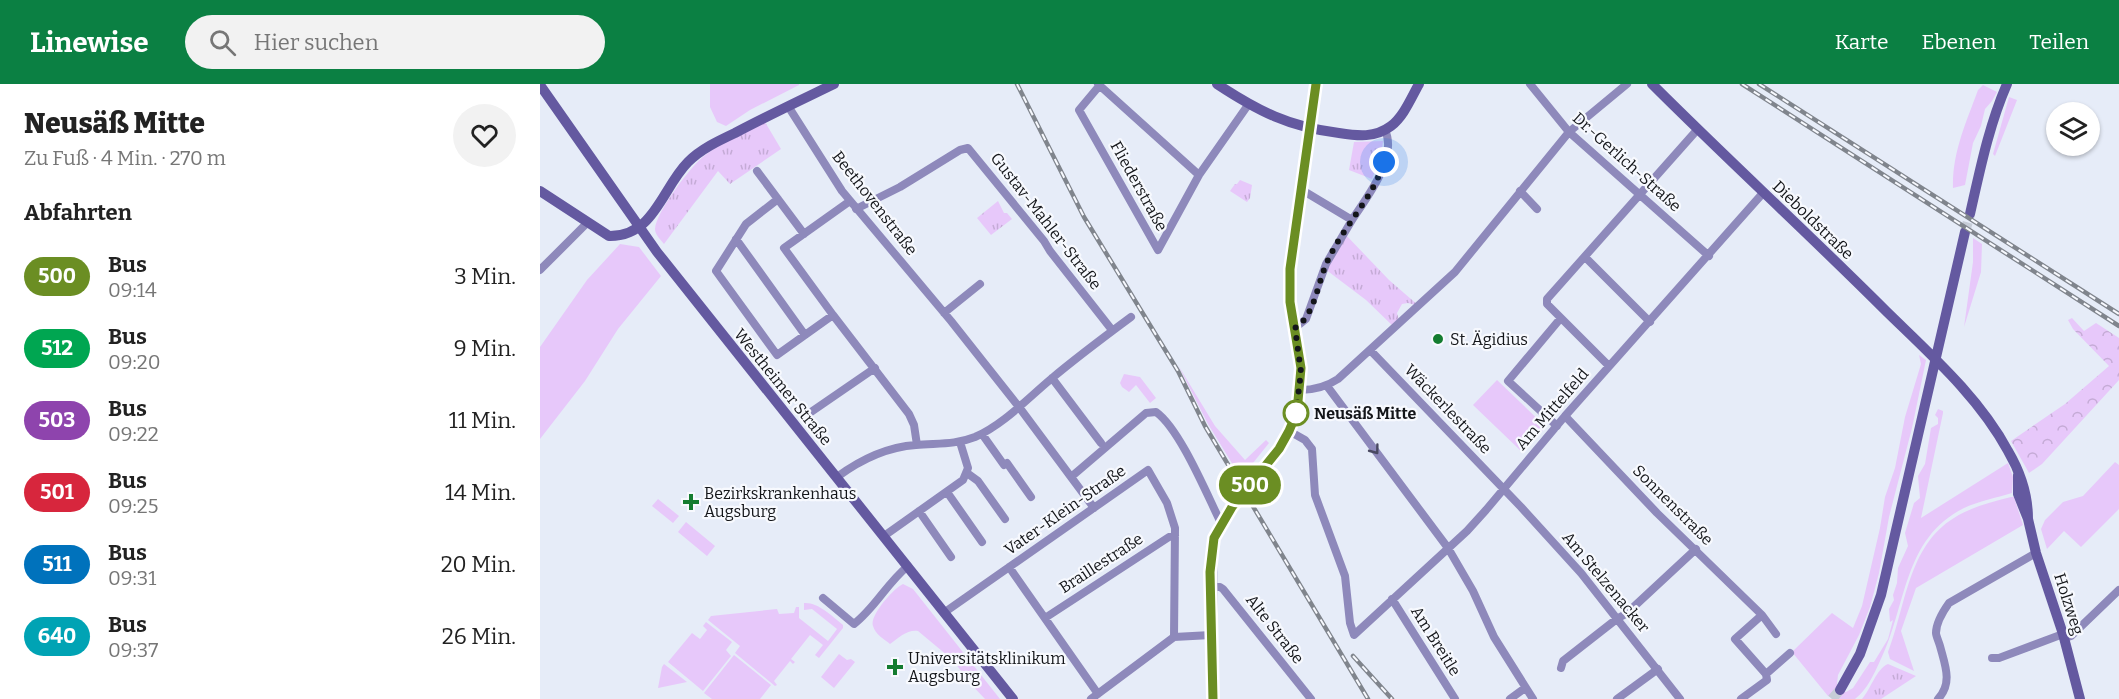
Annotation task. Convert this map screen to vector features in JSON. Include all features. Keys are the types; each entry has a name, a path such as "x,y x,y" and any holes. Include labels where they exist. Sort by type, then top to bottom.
{"street":[{"path":"540,191 609,236 619,236 639,227 652,216 676,177 694,156 834,84"},
{"path":"1217,84 1248,105 1293,125 1311,130 1360,136 1372,135 1385,130 1399,118 1419,84"},
{"path":"1251,485 1279,449 1297,412 1301,364 1289,279 1316,84"},
{"name":"Dr.-Gerlich-Straße","path":"1530,84 1569,132 1709,256"},
{"path":"1300,390 1314,390 1338,380 1371,351 1455,272 1569,132 1627,84"},
{"name":"Dieboldstraße","path":"1652,84 1919,343 1991,424 2015,464"},
{"path":"1970,214 1985,150 2007,84"},
{"name":"Westheimer Straße","path":"540,85 639,227 704,314 1013,699"},
{"path":"1099,85 1199,176"},
{"name":"Fliederstraße","path":"1099,85 1079,110 1158,250 1199,176 1248,105"},
{"name":"Beethovenstraße","path":"788,106 856,209 944,313 1019,407 1094,508"},
{"path":"1295,328 1306,319 1326,264 1379,178 1389,144 1385,130"},
{"path":"1609,366 1560,319 1547,304 1547,300 1697,130"},
{"name":"Gustav-Mahler-Straße","path":"856,209 900,188 964,148 968,148 1042,237 1050,251 1112,330"},
{"path":"757,171 804,234"},
{"path":"1302,190 1352,220"},
{"path":"1520,191 1537,209"},
{"name":"Am Mittelfeld","path":"1289,431 1305,440 1312,449 1315,495 1345,576 1350,623 1354,635 1473,524 1565,416 1763,193"},
{"path":"778,199 752,218 716,271 777,355 833,315"},
{"path":"850,201 783,248 909,414 914,425 917,445"},
{"path":"540,270 587,223"},
{"path":"1840,690 1860,654 1881,595 1965,232"},
{"path":"736,239 805,335"},
{"path":"1585,257 1650,322"},
{"path":"944,313 980,284"},
{"path":"837,477 853,466 884,452 917,445 960,442 982,434 1131,317"},
{"path":"1557,426 1508,381 1560,319"},
{"name":"Wäckerlestraße","path":"1371,351 1504,489"},
{"path":"811,412 875,368"},
{"path":"1052,378 1101,443"},
{"path":"1327,386 1448,548 1473,591 1488,625 1533,699"},
{"path":"1071,477 1146,413 1154,411 1160,414 1185,452 1218,519"},
{"name":"Sonnenstraße","path":"1565,416 1657,513 1762,615 1776,634"},
{"path":"982,434 1004,465 1007,463 1031,497"},
{"path":"884,536 963,480 967,473 967,464 960,442"},
{"name":"Holzweg","path":"2015,464 2018,494 2028,519 2036,553 2064,636 2080,699"},
{"name":"Vater-Klein-Straße","path":"945,612 1148,470 1170,509 1175,536 1174,637"},
{"path":"967,473 978,481 1005,519"},
{"name":"Am Stelzenacker","path":"1504,489 1581,573 1680,699"},
{"path":"947,492 982,542"},
{"path":"1213,699 1212,549 1218,519 1237,500"},
{"path":"919,511 951,556"},
{"name":"Braillestraße","path":"1045,618 1169,537 1175,536"},
{"path":"1561,668 1563,661 1626,614 1696,549"},
{"path":"1938,699 1945,690 1947,681 1947,670 1936,633 1944,609 1949,603 2036,553"},
{"path":"823,598 854,624 863,617 894,578 908,566"},
{"path":"1009,567 1095,696 1174,637 1211,635"},
{"name":"Alte Straße","path":"1211,587 1223,589 1311,699"},
{"path":"1992,658 1999,658 2064,636 2071,636 2119,590"},
{"name":"Am Breitle","path":"1392,599 1455,699"},
{"path":"1742,699 1767,680 1766,674 1735,639 1762,615"},
{"path":"1766,674 1790,653"},
{"path":"1617,699 1658,669"},
{"path":"1510,699 1525,688"}],"green space":[{"path":"710,84 799,85 750,110 726,126 717,122 710,107"},
{"path":"1983,85 1997,92 1985,109 1981,126 1973,143 1965,185 1953,188 1953,175 1961,138 1978,90"},
{"path":"2009,97 2017,100 1995,156 1993,154"},
{"path":"765,122 781,149 730,184 718,171 664,244 655,231 657,221 675,190 691,169 711,151"},
{"path":"1383,141 1381,156 1372,179 1349,170 1354,142"},
{"path":"1240,180 1252,185 1247,202 1230,191"},
{"path":"998,201 1004,213 1012,219 991,235 977,218"},
{"path":"1344,233 1389,280 1419,306 1402,304 1397,313 1400,324 1395,328 1366,300 1325,269"},
{"path":"1973,238 1982,244 1981,272 1964,327 1973,262"},
{"path":"620,244 639,247 661,276 618,329 585,381 540,439 540,347 587,280"},
{"path":"2072,318 2084,331 2096,323 2119,338 2119,380 2042,464 2029,473 2011,441 2065,404 2109,366 2073,329 2068,320"},
{"path":"1919,355 1926,360 1912,428 1889,517 1879,573 1870,607 1859,635 1838,675 1837,684 1840,690 1846,692 1853,688 1870,662 1874,662 1888,639 1893,620 1890,622 1889,609 1894,600 1898,568 1908,546 1905,533 1914,503 1920,498 1918,476 1925,464 1931,428 1938,424 1938,418 1935,415 1938,409 1943,413 1921,518 2008,463 2013,477 2012,493 1964,508 1944,521 1929,537 1917,556 1889,640 1870,682 1855,699 1835,699 1828,696 1792,652 1832,613 1853,628 1862,606 1885,497 1895,468 1905,417 1921,364"},
{"path":"1178,365 1215,426 1245,460 1266,440 1269,443 1241,478 1208,424"},
{"path":"1124,374 1140,377 1156,398 1150,403 1136,385 1129,392 1122,387 1120,383"},
{"path":"1497,380 1546,427 1522,452 1473,405"},
{"path":"2115,462 2119,465 2119,509 2081,547 2064,531 2047,549 2041,529 2045,520 2063,502 2083,496"},
{"path":"2014,497 2023,525 1916,588 1901,631 1914,671 1890,659 1888,652 1910,578 1927,544 1939,530 1961,514 1981,505"},
{"path":"658,499 679,516 673,523 652,506"},
{"path":"686,522 715,546 707,556 678,532"},
{"path":"903,584 913,589 1000,699 985,699 954,661 918,631 907,633 890,644 878,634 874,629 873,621 878,609 888,596"},
{"path":"804,603 825,610 843,625 843,628 819,658 815,655 823,645 810,635 791,659 795,662 793,664 790,661 774,681 777,685 775,686 735,653 740,646 708,620 711,616 777,609 779,614 794,613 796,607 799,607 799,618 828,641 837,629 812,609 804,610"},
{"path":"706,622 732,642 726,650 731,656 703,691 668,662 692,633 700,639 707,630 703,626"},
{"path":"839,654 855,662 834,688 821,677"},
{"path":"734,655 771,685 760,699 712,699 704,693"},
{"path":"664,664 687,682 658,688"},
{"path":"1888,664 1916,676 1881,699 1862,699 1880,670"}],"tunnel":[{"path":"1965,232 1970,214"},
{"path":"1237,500 1251,485"},
{"path":"1832,699 1840,690"}],"railway":[{"path":"1017,84 1084,217 1178,371 1205,426 1368,699"},
{"path":"1742,84 2119,326"},
{"path":"1759,84 2119,314"},
{"path":"1353,656 1392,699"}],"bus line":[{"name":"500","path":"1213,699 1210,572 1214,538 1232,507 1279,449 1297,412 1301,368 1290,302 1289,279 1316,84"}],"place":[{"name":"St. Ägidius","path":"1438,339"},
{"name":"Neusäß Mitte","path":"1296,413"},
{"name":"Bezirkskrankenhaus Augsburg","path":"691,502"},
{"name":"Universitätsklinikum Augsburg","path":"895,667"}],"route":[{"path":"1296,413 1301,372 1295,328 1306,319 1326,264 1348,226 1377,184 1384,162"}]}
